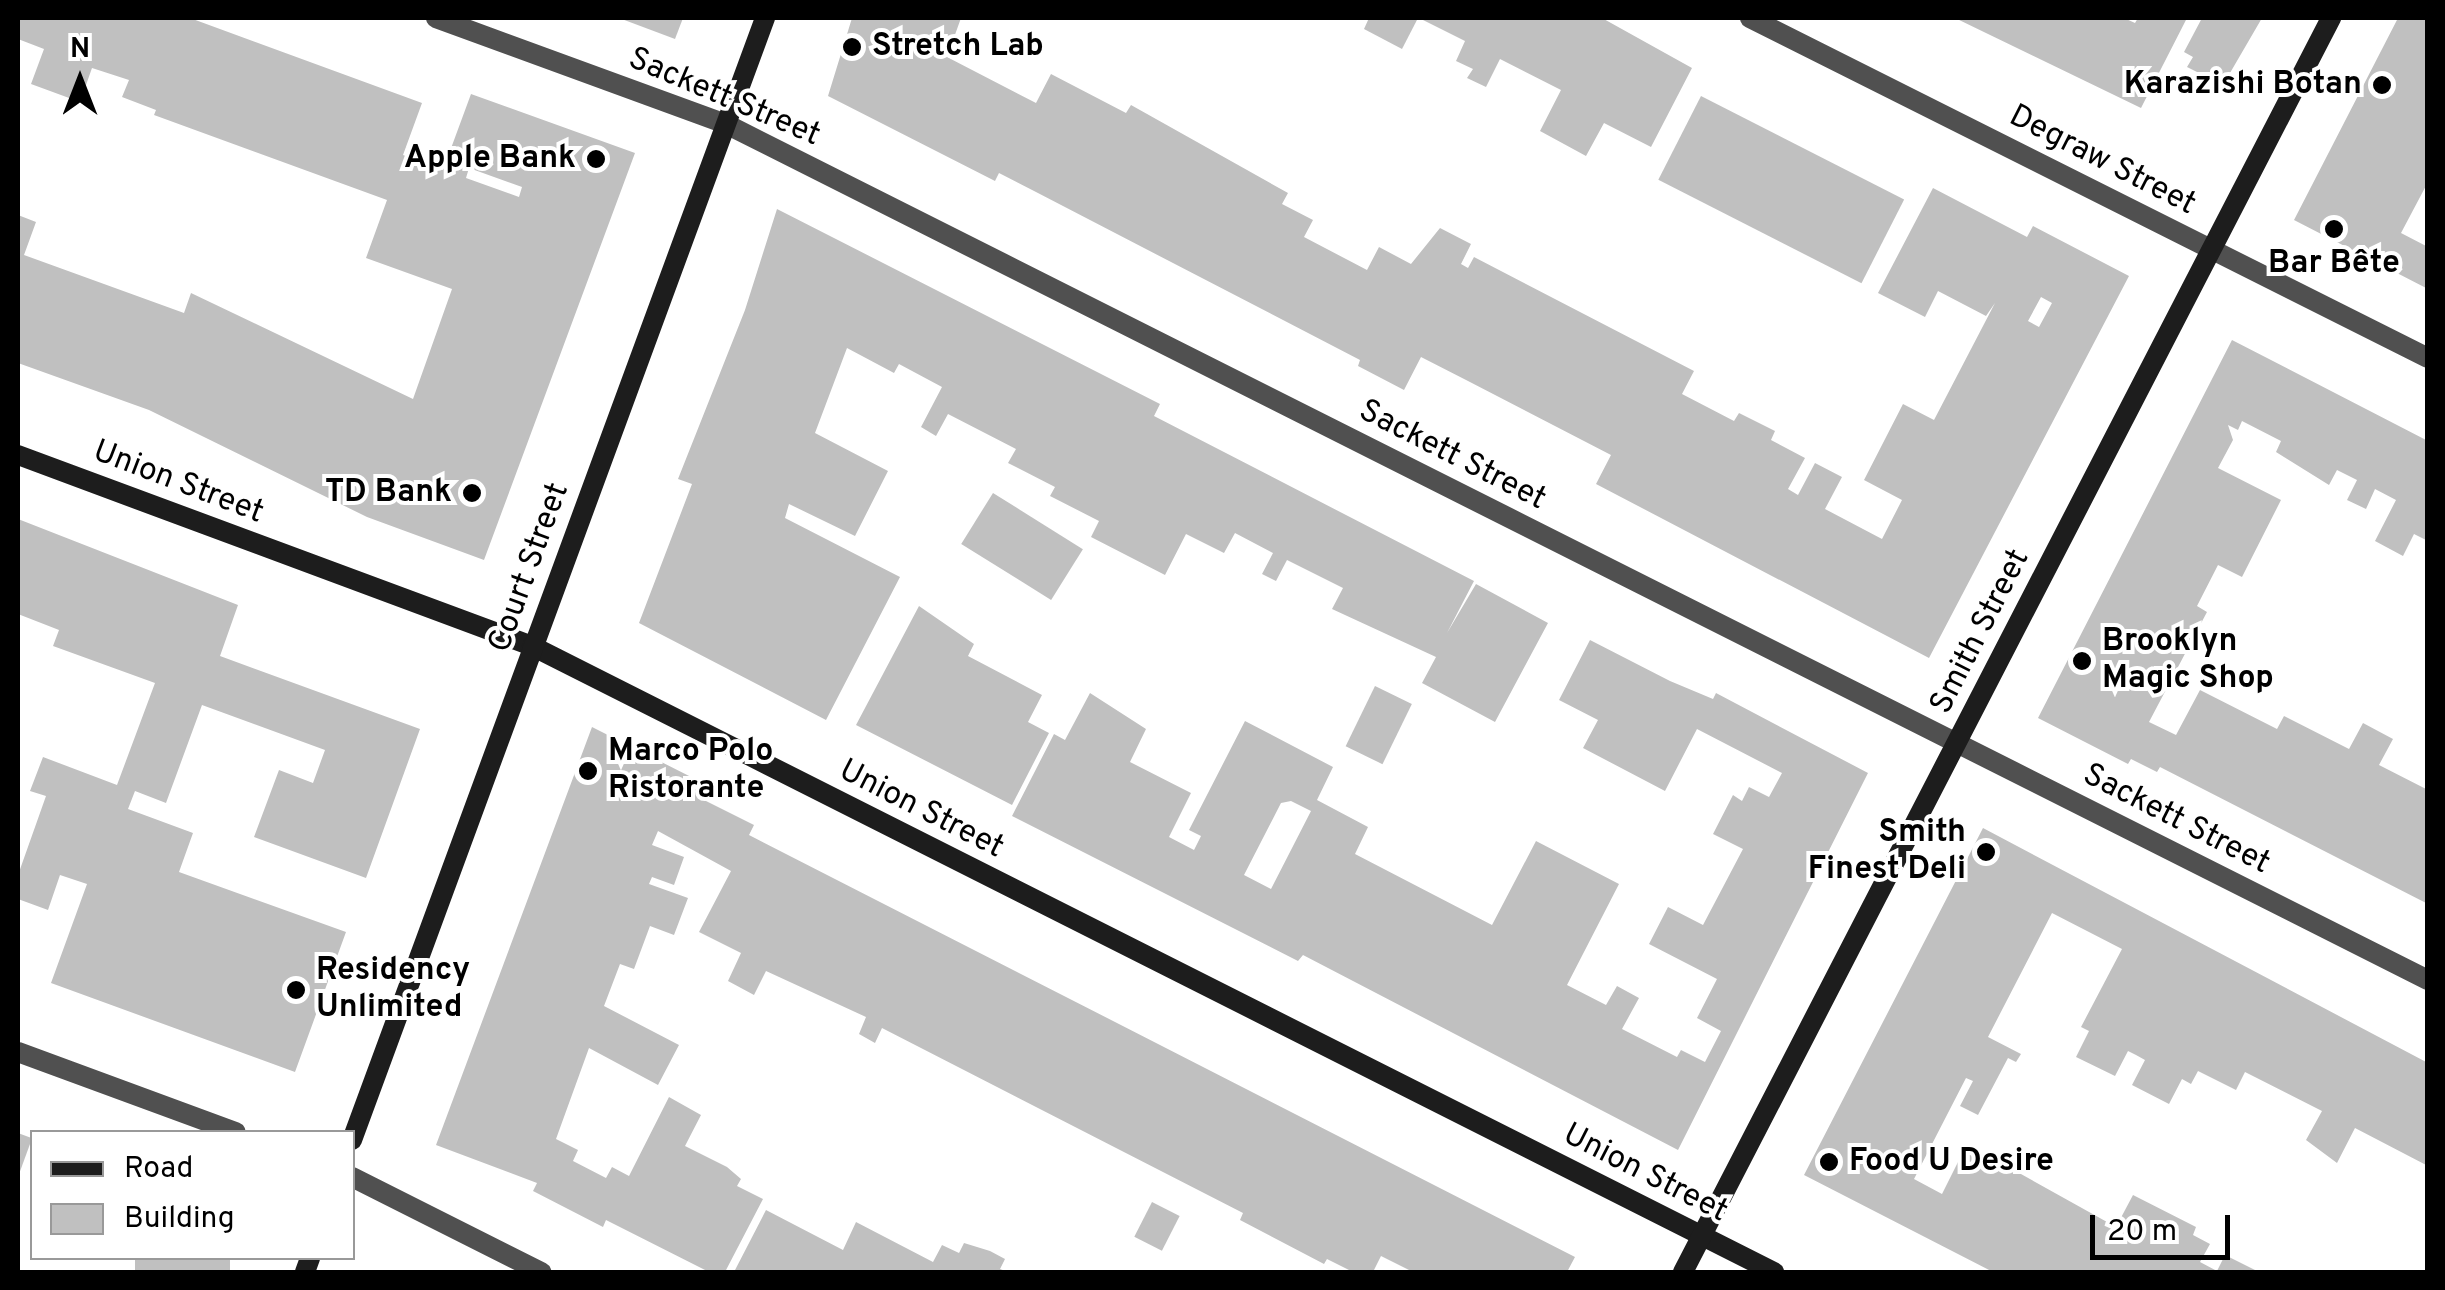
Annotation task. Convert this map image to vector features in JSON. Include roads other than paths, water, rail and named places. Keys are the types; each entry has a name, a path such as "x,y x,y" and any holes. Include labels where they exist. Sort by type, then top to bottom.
{"street":[{"name":"Sackett Street","path":"436,18 726,124 2428,980"},
{"name":"Court Street","path":"355,1132 765,18"},
{"name":"Degraw Street","path":"1750,18 2428,358"},
{"name":"Smith Street","path":"1682,1272 2330,18"},
{"name":"Union Street","path":"18,455 532,646 1774,1272"},
{"path":"18,1052 231,1130"},
{"path":"355,1179 541,1272"}],"place":[{"name":"Stretch Lab","path":"852,47"},
{"name":"Karazishi Botan","path":"2382,85"},
{"name":"Apple Bank","path":"596,159"},
{"name":"Bar Bête","path":"2334,229"},
{"name":"TD Bank","path":"472,493"},
{"name":"Brooklyn Magic Shop","path":"2082,661"},
{"name":"Marco Polo Ristorante","path":"588,771"},
{"name":"Smith Finest Deli","path":"1986,852"},
{"name":"Residency Unlimited","path":"296,990"},
{"name":"Food U Desire","path":"1829,1162"}]}
